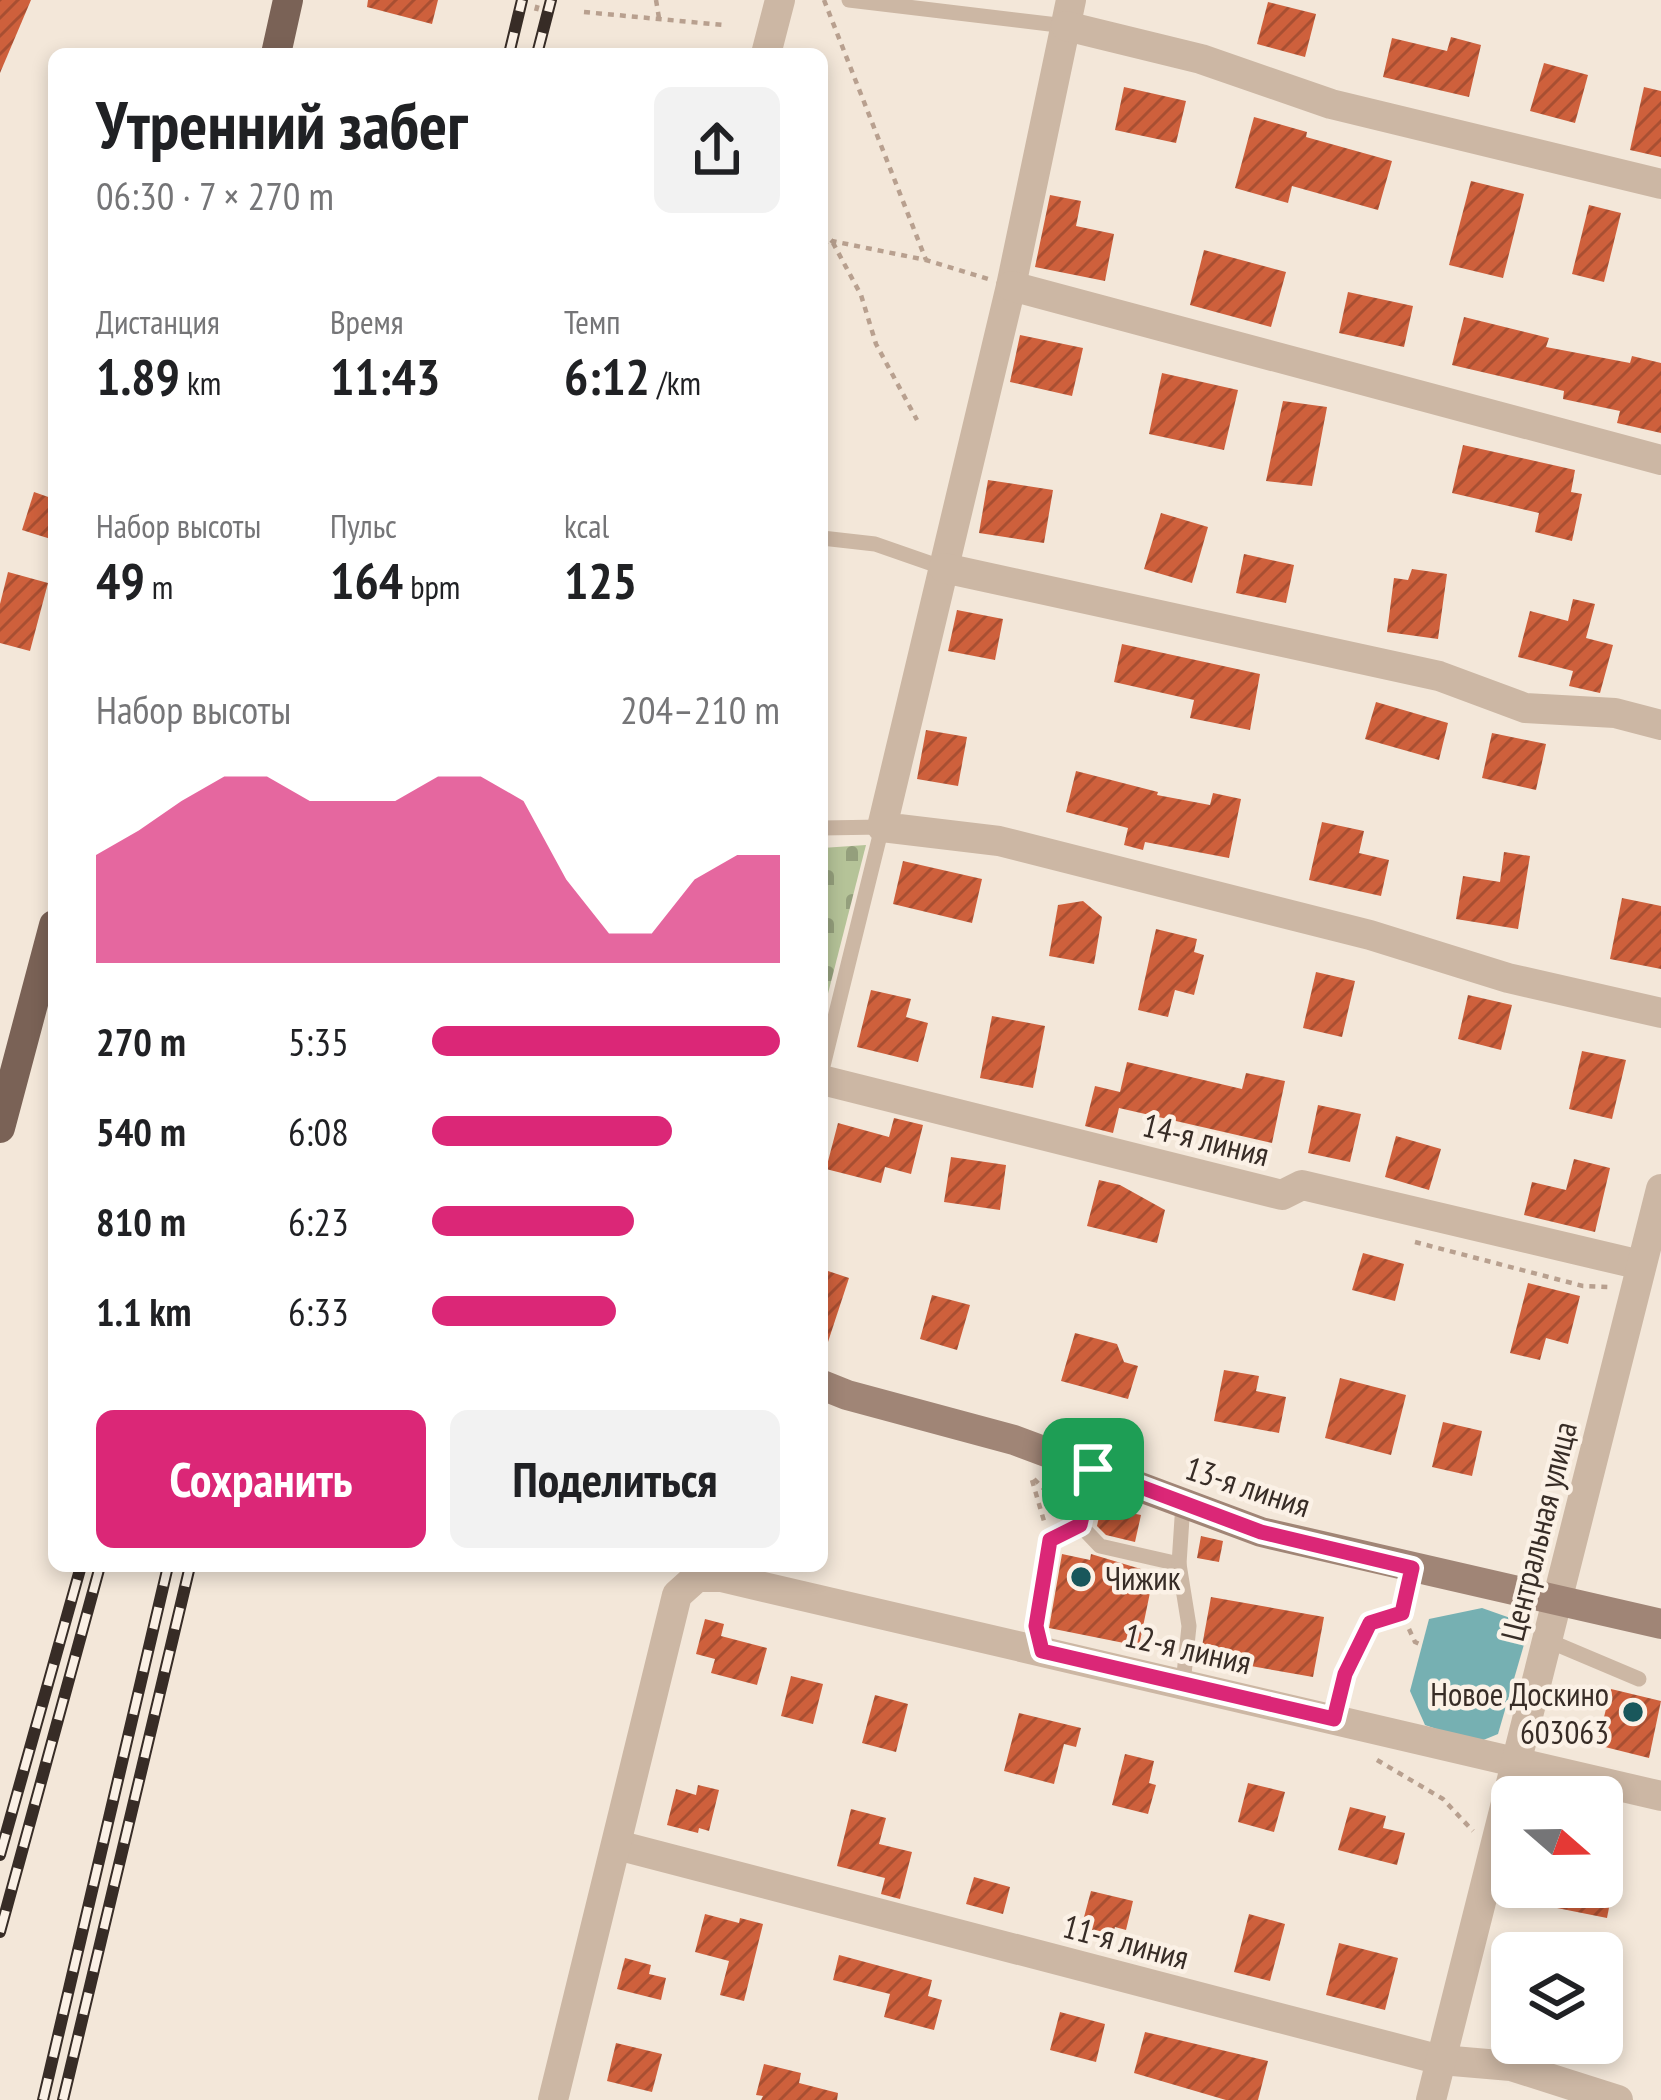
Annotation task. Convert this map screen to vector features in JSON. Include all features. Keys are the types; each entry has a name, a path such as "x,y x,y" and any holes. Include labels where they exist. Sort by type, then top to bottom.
{"main road":[{"path":"277,48 288,0"},
{"path":"0,1128 48,948"}],"street":[{"path":"768,48 780,0"},
{"path":"1661,184 1330,104 1069,13 1011,286 882,826 999,841 1370,935 1508,978 1661,1013"},
{"path":"1011,286 1661,460"},
{"path":"944,568 1439,676 1525,708 1615,713 1661,724"},
{"name":"14-я линия","path":"828,1082 1282,1195 1302,1185 1646,1278"},
{"name":"Центральная улица","path":"1431,2100 1513,1763 1646,1278 1661,1189"},
{"name":"13-я линия","path":"828,1387 1014,1440 1261,1532 1661,1624"},
{"path":"554,2100 677,1595 714,1573"},
{"name":"12-я линия","path":"714,1573 1661,1796"},
{"name":"11-я линия","path":"617,1845 1441,2060 1511,2066 1618,2100"}],"lane":[{"path":"849,0 1069,13"},
{"path":"828,539 875,544 944,568"},
{"path":"828,828 882,826 828,1046"},
{"path":"1080,1525 1093,1469"},
{"path":"1183,1503 1179,1564 1189,1626 1183,1684"},
{"path":"1042,1651 1036,1626 1050,1540 1080,1525"},
{"path":"1080,1525 1100,1546 1179,1564"},
{"path":"1334,1719 1345,1674 1370,1623 1402,1613 1412,1568"},
{"path":"1549,1641 1639,1679"}],"path":[{"path":"536,11 539,0"},
{"path":"656,0 660,20"},
{"path":"824,0 926,260"},
{"path":"584,12 723,25"},
{"path":"828,237 861,295 876,344 917,420"},
{"path":"828,242 926,260 1011,286"},
{"path":"1030,1474 1050,1540"},
{"path":"1365,1754 1443,1799 1475,1833 1487,1866"}],"green space":[{"path":"866,845 828,994 828,848"}],"water":[{"path":"1482,1608 1516,1620 1525,1641 1498,1734 1476,1743 1425,1725 1410,1691 1429,1619"}],"building":[{"path":"0,0 31,0 0,73"},
{"path":"368,0 438,0 432,24 367,7"},
{"path":"1268,2 1316,14 1305,57 1257,44"},
{"path":"1451,37 1481,45 1469,97 1383,77 1392,38 1447,51"},
{"path":"1544,63 1588,75 1575,123 1530,111"},
{"path":"1124,87 1186,101 1176,143 1115,130"},
{"path":"1644,87 1661,91 1661,157 1630,150"},
{"path":"1254,117 1392,161 1378,210 1292,186 1288,203 1235,188"},
{"path":"1471,181 1524,194 1503,278 1449,265"},
{"path":"1050,195 1081,201 1076,226 1114,234 1105,281 1035,267"},
{"path":"1589,205 1621,213 1604,282 1572,274"},
{"path":"1204,250 1286,272 1271,327 1190,305"},
{"path":"1348,292 1413,306 1404,347 1339,333"},
{"path":"1464,317 1549,338 1546,347 1630,363 1632,356 1661,363 1661,433 1617,423 1620,411 1563,399 1564,391 1452,365"},
{"path":"1020,335 1083,348 1072,396 1010,382"},
{"path":"1162,373 1238,390 1224,450 1149,434"},
{"path":"1283,401 1327,407 1312,486 1266,481"},
{"path":"1463,445 1575,470 1571,492 1582,494 1572,541 1535,532 1539,513 1452,493"},
{"path":"988,480 1053,490 1044,543 979,533"},
{"path":"34,492 48,497 48,538 22,530"},
{"path":"1161,513 1208,527 1192,583 1144,569"},
{"path":"1244,554 1294,565 1286,603 1236,593"},
{"path":"1412,569 1447,574 1438,639 1387,632 1394,578 1408,580"},
{"path":"8,572 48,583 30,651 0,643 0,604"},
{"path":"1573,599 1595,604 1586,638 1613,645 1600,693 1569,686 1573,671 1518,657 1530,611 1568,621"},
{"path":"957,610 1003,619 995,660 948,651"},
{"path":"1122,644 1260,674 1250,730 1190,718 1194,700 1114,682"},
{"path":"1376,702 1448,723 1439,760 1365,739"},
{"path":"926,730 967,737 958,786 917,779"},
{"path":"1492,733 1546,744 1536,790 1482,778"},
{"path":"1076,771 1210,805 1213,793 1241,799 1229,858 1145,842 1143,850 1124,845 1128,828 1066,812"},
{"path":"1322,822 1364,831 1359,853 1389,860 1381,896 1309,880"},
{"path":"1504,852 1530,856 1518,929 1456,919 1463,876 1500,882"},
{"path":"903,861 982,879 972,923 893,904"},
{"path":"1622,898 1661,906 1661,969 1610,959"},
{"path":"1083,901 1102,917 1094,964 1049,956 1058,905"},
{"path":"1156,929 1197,939 1194,952 1204,955 1194,995 1175,990 1168,1017 1138,1010"},
{"path":"1316,972 1355,981 1342,1037 1303,1028"},
{"path":"871,990 911,999 906,1017 928,1023 918,1062 857,1047"},
{"path":"1468,995 1512,1005 1501,1050 1458,1039"},
{"path":"992,1016 1045,1026 1033,1088 980,1078"},
{"path":"1582,1051 1626,1060 1612,1119 1569,1109"},
{"path":"1127,1062 1242,1089 1246,1073 1285,1081 1272,1143 1119,1108 1113,1133 1085,1126 1095,1086 1120,1092"},
{"path":"1318,1105 1361,1114 1350,1162 1308,1153"},
{"path":"894,1118 923,1125 911,1174 885,1167 881,1183 828,1170 838,1123 889,1137"},
{"path":"1396,1136 1441,1149 1429,1190 1385,1177"},
{"path":"951,1157 1006,1165 1000,1210 944,1202"},
{"path":"1574,1159 1610,1168 1595,1232 1524,1215 1532,1182 1566,1190"},
{"path":"1099,1180 1120,1185 1165,1210 1157,1243 1087,1226"},
{"path":"1363,1253 1404,1264 1395,1301 1352,1290"},
{"path":"828,1271 849,1278 828,1342"},
{"path":"1528,1283 1580,1296 1568,1344 1546,1338 1540,1360 1510,1353"},
{"path":"932,1295 970,1305 957,1350 920,1339"},
{"path":"1075,1333 1117,1344 1124,1362 1138,1366 1128,1399 1061,1381"},
{"path":"1224,1370 1259,1376 1256,1391 1286,1397 1279,1433 1214,1421"},
{"path":"1340,1378 1406,1395 1391,1455 1325,1438"},
{"path":"1443,1422 1482,1431 1472,1476 1432,1467"},
{"path":"1101,1507 1141,1515 1135,1542 1106,1535 1097,1526"},
{"path":"1201,1536 1223,1541 1219,1562 1197,1558"},
{"path":"1062,1554 1090,1560 1091,1554 1154,1573 1139,1646 1049,1628"},
{"path":"1211,1597 1324,1617 1313,1677 1200,1657"},
{"path":"705,1619 724,1624 721,1636 767,1648 757,1685 711,1673 715,1659 696,1654"},
{"path":"791,1676 823,1684 813,1724 781,1716"},
{"path":"1611,1689 1661,1701 1649,1758 1597,1745"},
{"path":"875,1695 908,1704 896,1752 862,1743"},
{"path":"1019,1713 1081,1728 1076,1747 1064,1744 1054,1784 1004,1771"},
{"path":"1125,1754 1154,1761 1149,1783 1156,1785 1148,1814 1112,1805"},
{"path":"1248,1783 1285,1792 1274,1832 1238,1822"},
{"path":"698,1785 719,1790 709,1831 667,1825 676,1789 696,1795"},
{"path":"1350,1807 1386,1816 1383,1828 1405,1833 1397,1865 1338,1850"},
{"path":"851,1809 886,1818 879,1844 912,1852 900,1899 881,1894 885,1878 837,1866"},
{"path":"974,1877 1010,1887 1003,1914 966,1904"},
{"path":"1091,1891 1133,1901 1126,1930 1115,1927 1111,1940 1080,1932"},
{"path":"1557,1908 1609,1908 1607,1918"},
{"path":"705,1914 763,1924 744,2001 720,1995 729,1961 695,1952"},
{"path":"1249,1914 1285,1924 1270,1981 1234,1972"},
{"path":"1339,1943 1398,1958 1385,2010 1326,1995"},
{"path":"839,1955 932,1980 928,1996 942,2000 934,2030 884,2017 890,1994 833,1980"},
{"path":"625,1958 651,1965 649,1974 666,1978 661,2000 617,1989"},
{"path":"1060,2012 1105,2024 1096,2062 1050,2050"},
{"path":"1145,2032 1268,2061 1258,2100 1226,2100 1134,2073"},
{"path":"616,2043 662,2054 652,2092 607,2081"},
{"path":"764,2064 801,2073 799,2083 838,2093 837,2100 761,2100 763,2096 756,2095"}],"railway":[{"path":"510,48 522,0"},
{"path":"539,48 551,0"},
{"path":"0,1855 79,1572"},
{"path":"0,1932 98,1572"},
{"path":"43,2100 167,1572"},
{"path":"63,2100 189,1572"}],"place":[{"name":"Чижик","path":"1081,1577"},
{"name":"Новое Доскино 603063","path":"1633,1712"}],"route":[{"path":"1093,1469 1261,1532 1412,1568 1402,1613 1370,1623 1345,1674 1334,1719 1042,1651 1036,1626 1050,1540 1080,1525 1093,1469"}]}
